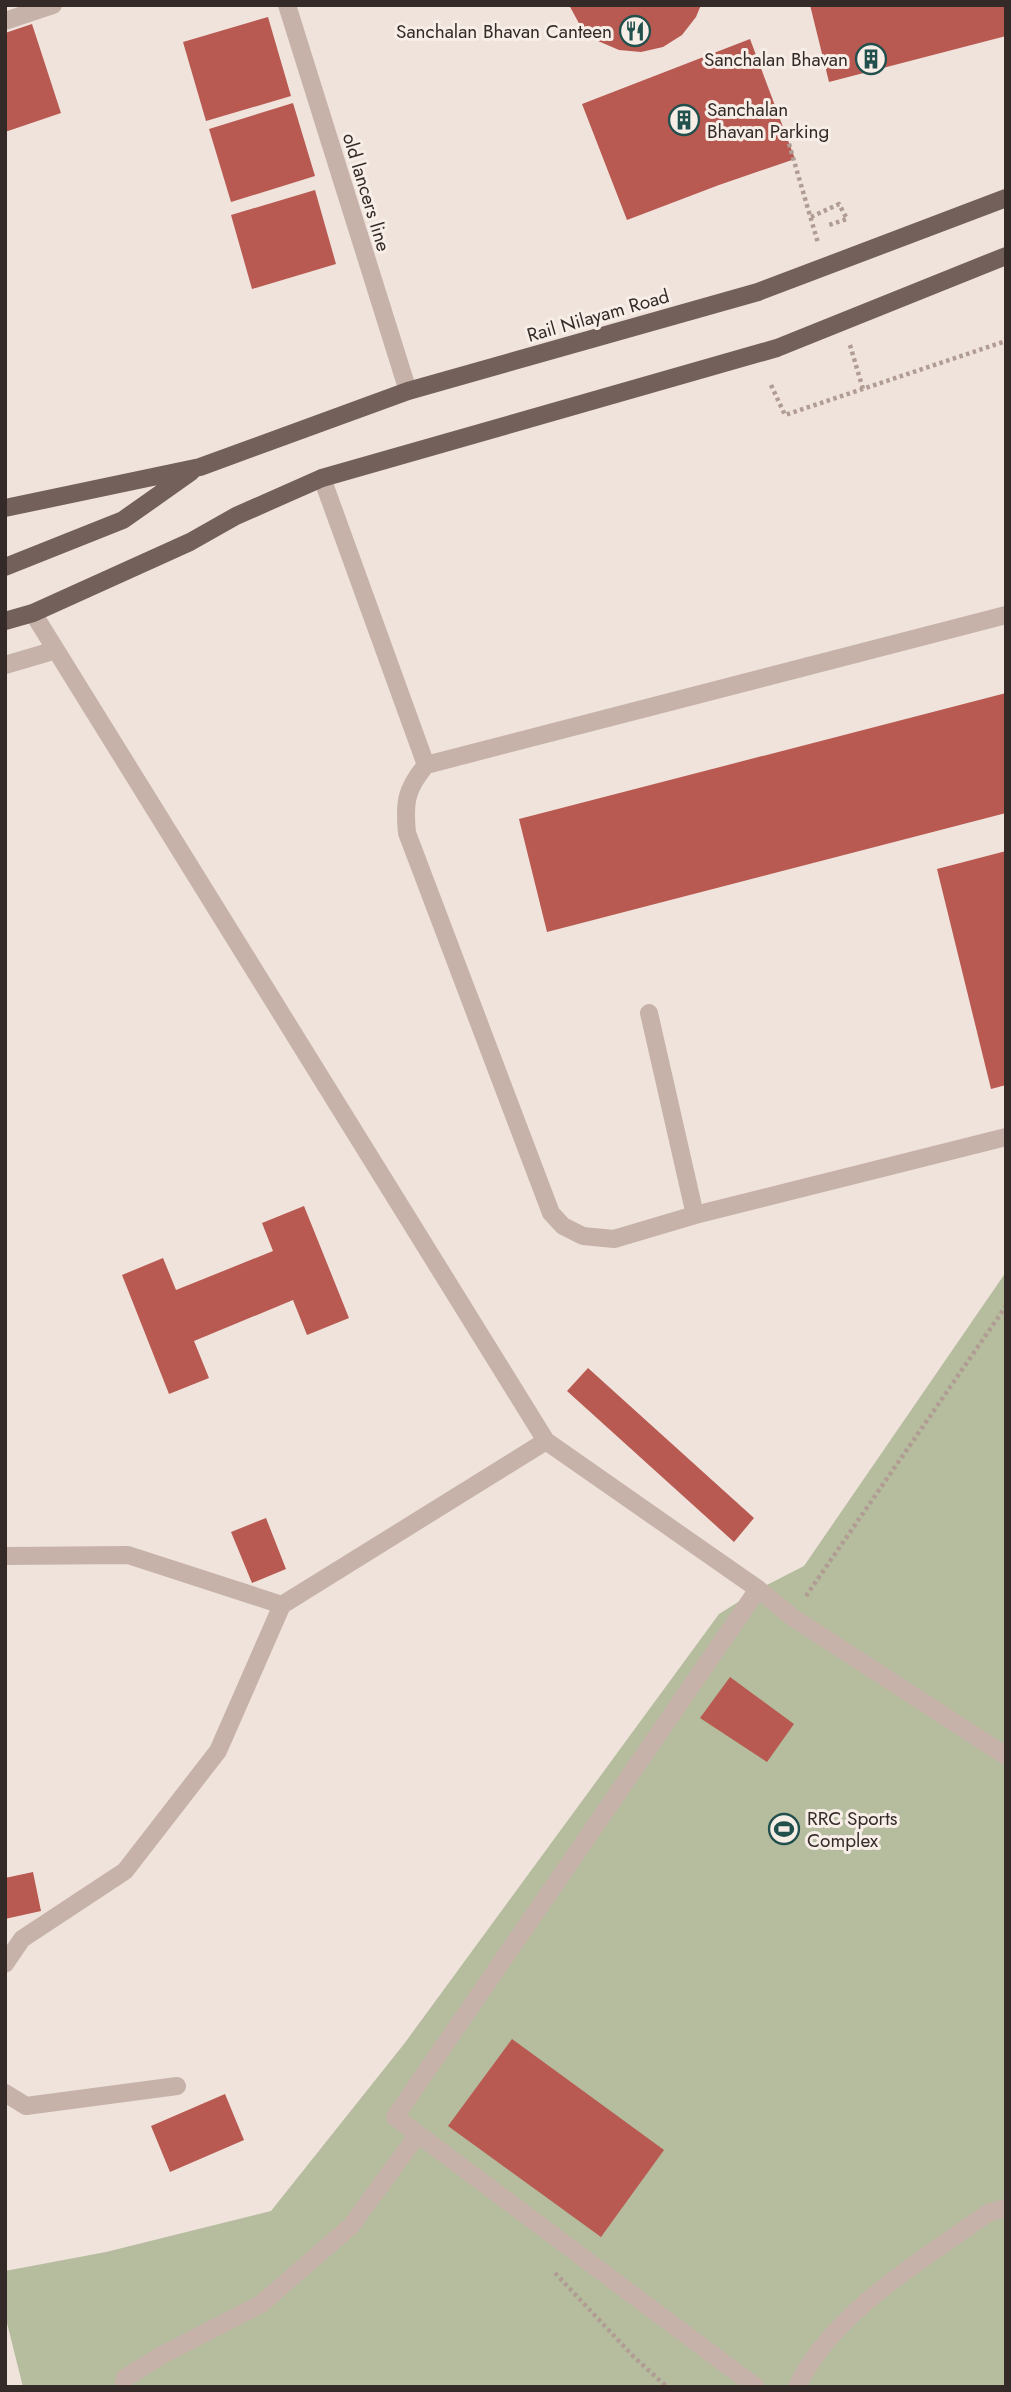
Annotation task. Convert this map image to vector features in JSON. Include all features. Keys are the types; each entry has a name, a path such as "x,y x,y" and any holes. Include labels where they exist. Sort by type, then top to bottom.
{"main road":[{"name":"Rail Nilayam Road","path":"5,508 200,467 408,391 758,292 1006,198"},
{"path":"5,621 33,613 191,542 236,516 322,478 777,348 1006,256"},
{"name":"Rail Nilayam Road","path":"5,567 123,520 200,467"}],"street":[{"path":"5,21 53,5"},
{"name":"old lancers line","path":"287,5 408,391"},
{"path":"322,478 426,765"},
{"path":"33,613 546,1441 758,1589 792,1617 1006,1756"},
{"path":"1006,615 426,765 414,779 406,798 407,833 551,1213 563,1226 583,1236 614,1239 695,1215 1006,1137"},
{"path":"5,665 56,650"},
{"path":"649,1013 695,1215"},
{"path":"5,1964 22,1940 125,1871 210,1762 218,1751 282,1605 546,1441"},
{"path":"5,1556 128,1555 282,1605"},
{"path":"756,2387 395,2117 758,1589"},
{"path":"5,2093 26,2106 177,2087"},
{"path":"123,2387 125,2378 162,2355 261,2304 351,2226 418,2134"},
{"path":"797,2387 832,2334 886,2285 988,2213 1006,2208"}],"path":[{"path":"811,217 839,204 847,219 829,225"},
{"path":"771,384 785,415 1006,341"},
{"path":"813,1587 1006,1306"},
{"path":"551,2269 634,2357 667,2387"}],"green space":[{"name":"RRC Sports Complex","path":"1006,1272 1006,2387 23,2387 5,2315 5,2271 106,2252 271,2211 404,2044 719,1614 759,1589 804,1566"}],"building":[{"name":"Sanchalan Bhavan Canteen","path":"569,5 701,5 696,17 682,35 663,47 641,52 619,50 598,41 581,27"},
{"name":"Sanchalan Bhavan","path":"810,5 1006,5 1006,36 829,82"},
{"path":"268,17 291,96 206,121 183,42"},
{"path":"32,24 61,113 5,132 5,33"},
{"name":"Sanchalan Bhavan Parking","path":"750,39 795,159 627,220 582,104"},
{"path":"293,103 315,176 231,202 209,129"},
{"path":"315,190 336,264 252,289 231,215"},
{"path":"1006,693 1006,813 547,932 519,819"},
{"path":"1006,851 1006,1085 991,1089 937,869"},
{"path":"304,1206 349,1318 307,1335 293,1300 194,1341 209,1378 169,1394 122,1275 163,1258 176,1290 273,1251 262,1223"},
{"path":"588,1368 754,1518 734,1542 567,1391"},
{"path":"266,1518 286,1569 252,1583 231,1532"},
{"path":"730,1677 794,1724 767,1762 700,1718"},
{"path":"33,1872 41,1911 5,1919 5,1878"},
{"path":"512,2039 664,2150 601,2237 448,2126"},
{"path":"225,2094 244,2140 170,2172 151,2126"}],"place":[{"name":"Sanchalan Bhavan Canteen","path":"635,31"},
{"name":"Sanchalan Bhavan","path":"871,59"},
{"name":"Sanchalan Bhavan Parking","path":"684,120"},
{"name":"RRC Sports Complex","path":"784,1829"}]}
